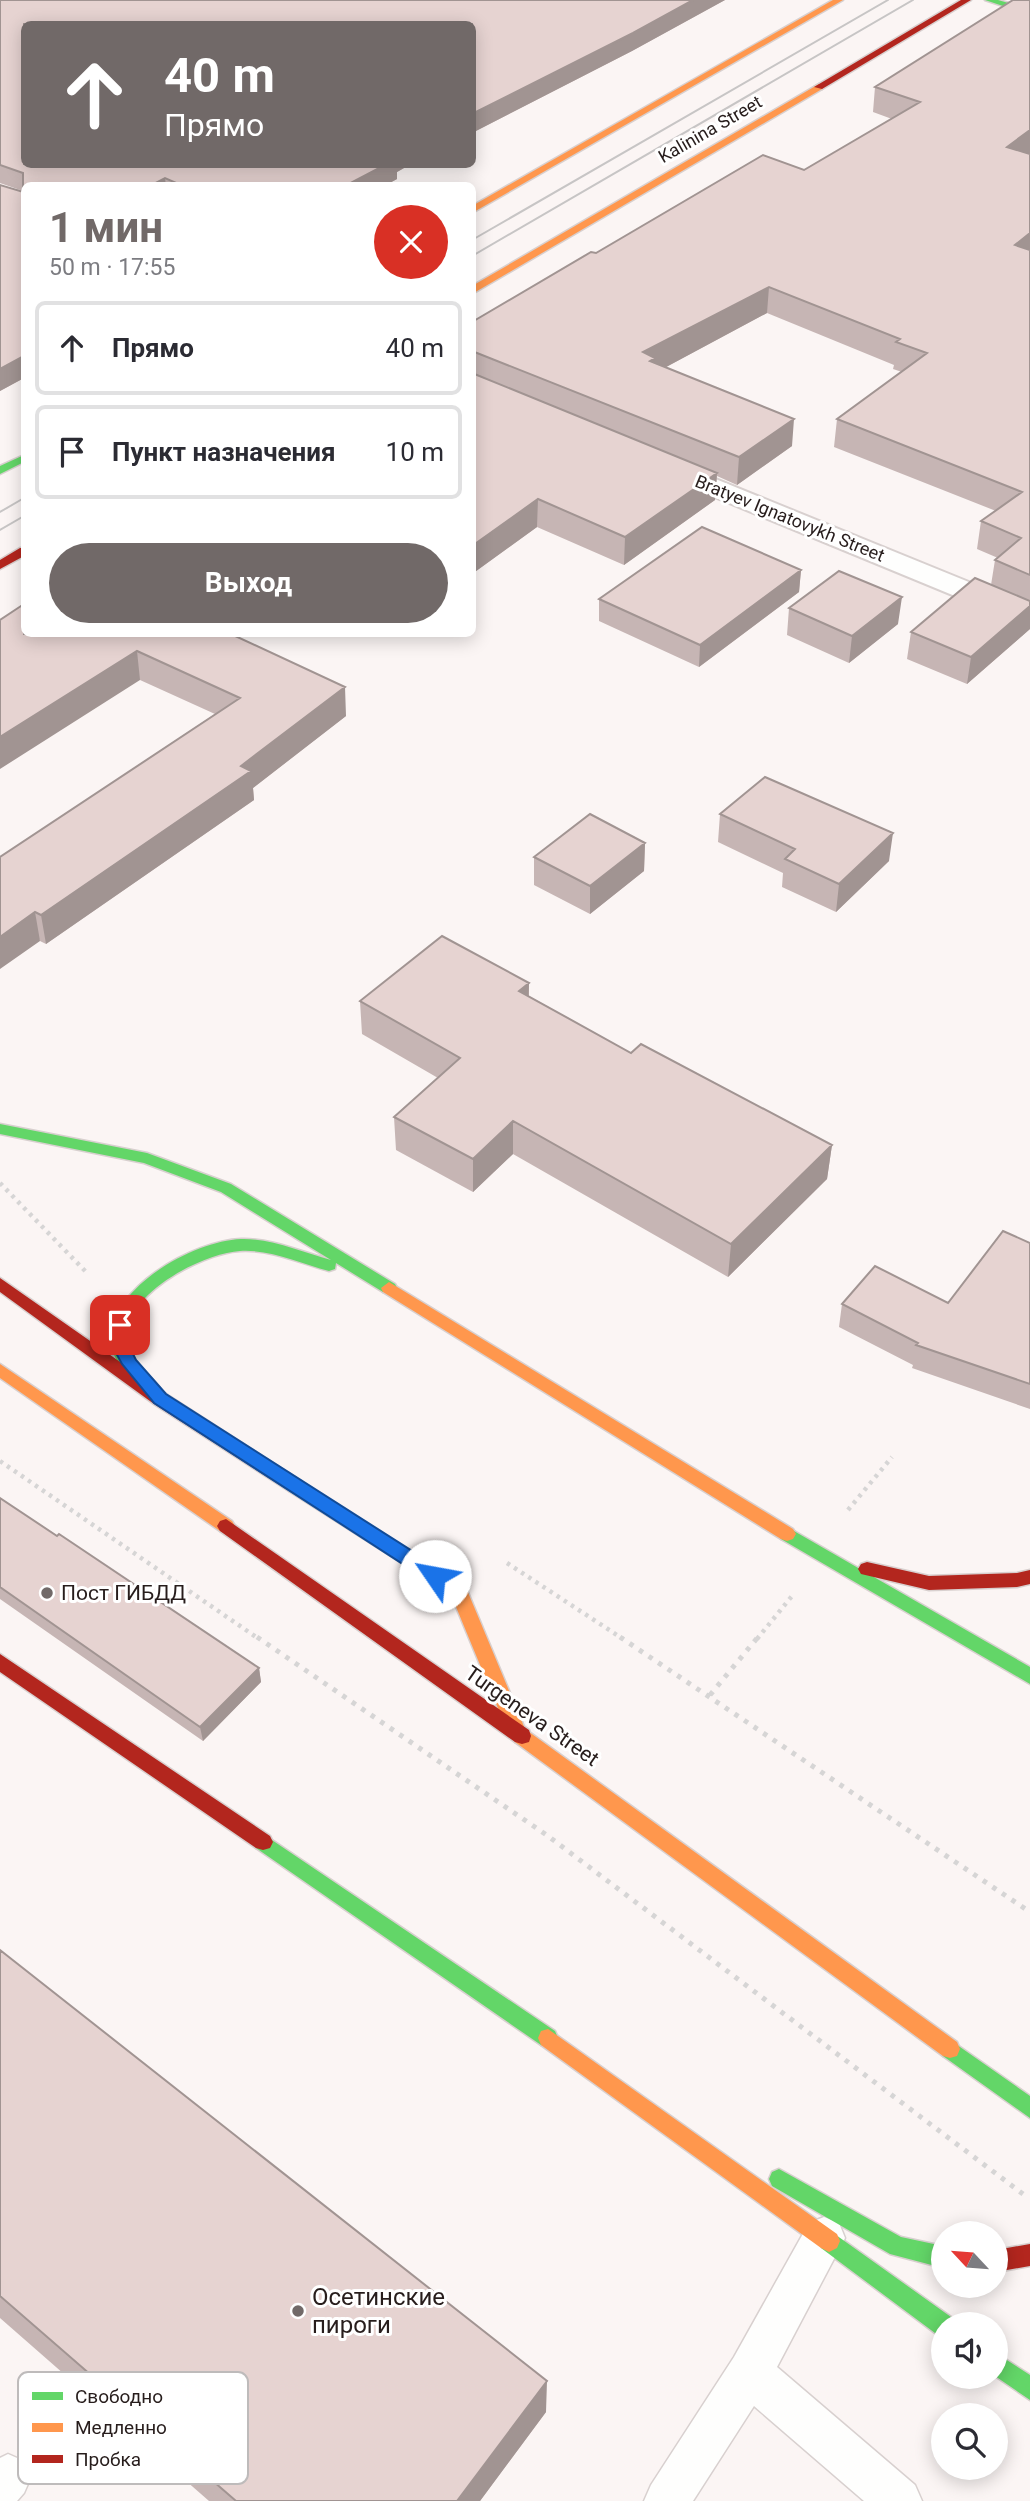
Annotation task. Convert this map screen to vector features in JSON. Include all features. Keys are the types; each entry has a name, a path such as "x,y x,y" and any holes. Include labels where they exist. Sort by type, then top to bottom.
{"main road":[{"path":"476,208 839,0"},
{"name":"Kalinina Street","path":"476,289 967,0"},
{"path":"989,0 1030,12"},
{"path":"0,471 21,460"},
{"path":"0,565 21,553"},
{"path":"0,1129 147,1158 226,1188 831,1561 1030,1676"},
{"path":"160,1399 130,1364 119,1342 120,1325 126,1312 152,1284 185,1259 211,1249 238,1244 269,1249 371,1277"},
{"path":"0,1284 160,1399 458,1590 516,1730"},
{"name":"Turgeneva Street","path":"0,1370 516,1730 1030,2108"},
{"path":"831,1561 929,1583 1017,1580 1030,1577"},
{"path":"0,1662 615,2084 931,2316"},
{"path":"615,2084 733,2152"},
{"path":"768,2172 898,2247 931,2254"},
{"path":"1008,2259 1030,2255"},
{"path":"1008,2373 1030,2389"}],"street":[{"name":"Bratyev Ignatovykh Street","path":"650,461 1030,618"}],"lane":[{"path":"667,2501 750,2372 824,2238"},
{"path":"750,2372 899,2501"}],"path":[{"path":"0,1461 548,1836 1030,2200"},
{"path":"710,1695 789,1602"},
{"path":"689,1681 1030,1912"}],"building":[{"path":"0,0 693,0 476,112 476,21 21,21 21,168 379,168 353,182 174,182 165,178 158,182 23,182 23,173 0,165"},
{"path":"1013,0 1030,0 1030,130 1007,147 1030,154 1030,233 1015,245 1030,250 1030,575 995,560 1021,538 981,521 1022,492 837,419 927,353 896,342 900,339 769,287 643,352 655,358 650,361 794,419 739,457 476,353 476,320 591,252 596,253 763,155 804,170 920,102 875,87"},
{"path":"0,185 21,191 21,358 0,369"},
{"path":"476,375 717,473 625,537 538,499 476,543"},
{"path":"702,527 801,570 700,645 599,599"},
{"path":"839,571 902,597 852,636 789,608"},
{"path":"975,578 1030,601 1030,606 971,657 911,632"},
{"path":"21,606 21,637 237,637 345,687 241,766 251,771 41,915 35,912 0,937 0,857 240,698 137,651 0,737 0,620"},
{"path":"765,777 893,833 839,884 785,859 795,849 720,814"},
{"path":"590,814 645,843 590,886 534,857"},
{"path":"442,936 529,983 519,991 631,1053 641,1044 832,1145 731,1244 513,1121 473,1159 394,1117 460,1058 360,1001"},
{"path":"1003,1231 1030,1243 1030,1384 916,1345 918,1343 842,1304 875,1266 948,1303"},
{"path":"0,1498 57,1536 59,1534 259,1668 200,1727 0,1587"},
{"path":"0,1950 547,2381 457,2501 236,2501 216,2484 248,2484 248,2372 87,2372 0,2296"}],"tram line":[{"path":"476,238 888,0"},
{"path":"476,254 913,0"},
{"path":"0,512 21,500"},
{"path":"0,530 21,518"}],"traffic: fast":[{"path":"989,0 1030,12"},
{"path":"0,471 21,460"},
{"path":"0,1129 147,1158 226,1188 389,1288"},
{"path":"156,1394 128,1364 119,1342 121,1324 130,1306 162,1276 203,1254 240,1245 274,1249 329,1265"},
{"path":"295,1486 458,1590"},
{"path":"787,1534 1030,1676"},
{"path":"263,1842 548,2038"},
{"path":"950,2049 1030,2108"},
{"path":"779,2179 898,2247 931,2254"},
{"path":"829,2241 931,2316"},
{"path":"1008,2373 1030,2389"}],"traffic: slow":[{"path":"476,208 839,0"},
{"path":"476,289 819,87"},
{"path":"389,1288 787,1534"},
{"path":"0,1370 226,1526"},
{"path":"458,1590 516,1730"},
{"path":"522,1736 950,2049"},
{"path":"548,2038 829,2241"}],"traffic: jam":[{"path":"819,87 967,0"},
{"path":"0,565 21,553"},
{"path":"0,1284 160,1399 295,1486"},
{"path":"226,1526 522,1736"},
{"path":"867,1569 929,1583 1017,1580 1030,1577"},
{"path":"0,1662 263,1842"},
{"path":"1008,2259 1030,2255"}],"place":[{"name":"Пост ГИБДД","path":"47,1593"},
{"name":"Осетинские пироги","path":"298,2311"}],"route":[{"path":"120,1325 119,1342 130,1364 160,1399 435,1576"}]}
